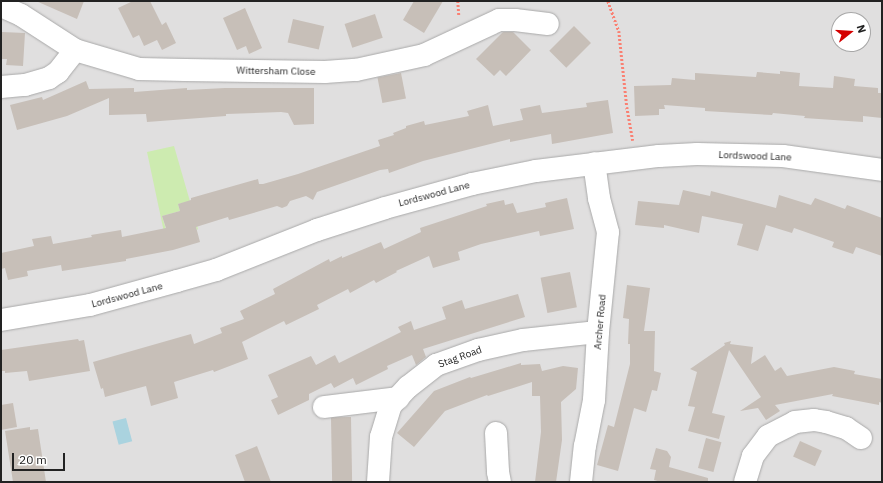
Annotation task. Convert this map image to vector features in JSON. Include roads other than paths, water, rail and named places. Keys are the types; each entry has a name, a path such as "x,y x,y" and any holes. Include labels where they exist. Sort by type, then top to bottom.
{"street":[{"name":"Wittersham Close","path":"1,6 21,15 75,50 139,69 325,72 356,70 424,55 499,20 515,20 548,24"},
{"path":"1,87 25,84 49,78 58,72 75,50"},
{"name":"Lordswood Lane","path":"1,320 90,305 193,277 227,266 317,230 436,193 507,176 636,158 697,154 783,156 882,170"},
{"name":"Archer Road","path":"581,482 585,446 594,400 598,332 608,232 599,198 594,163"},
{"name":"Stag Road","path":"378,482 381,437 391,405 408,387 436,365 478,350 523,340 598,332"},
{"path":"324,408 398,398"},
{"path":"744,482 753,456 768,436 795,422 814,420 826,422 846,428 861,438"},
{"path":"496,433 500,482"}],"water":[{"path":"126,418 132,441 119,445 112,422"}]}
